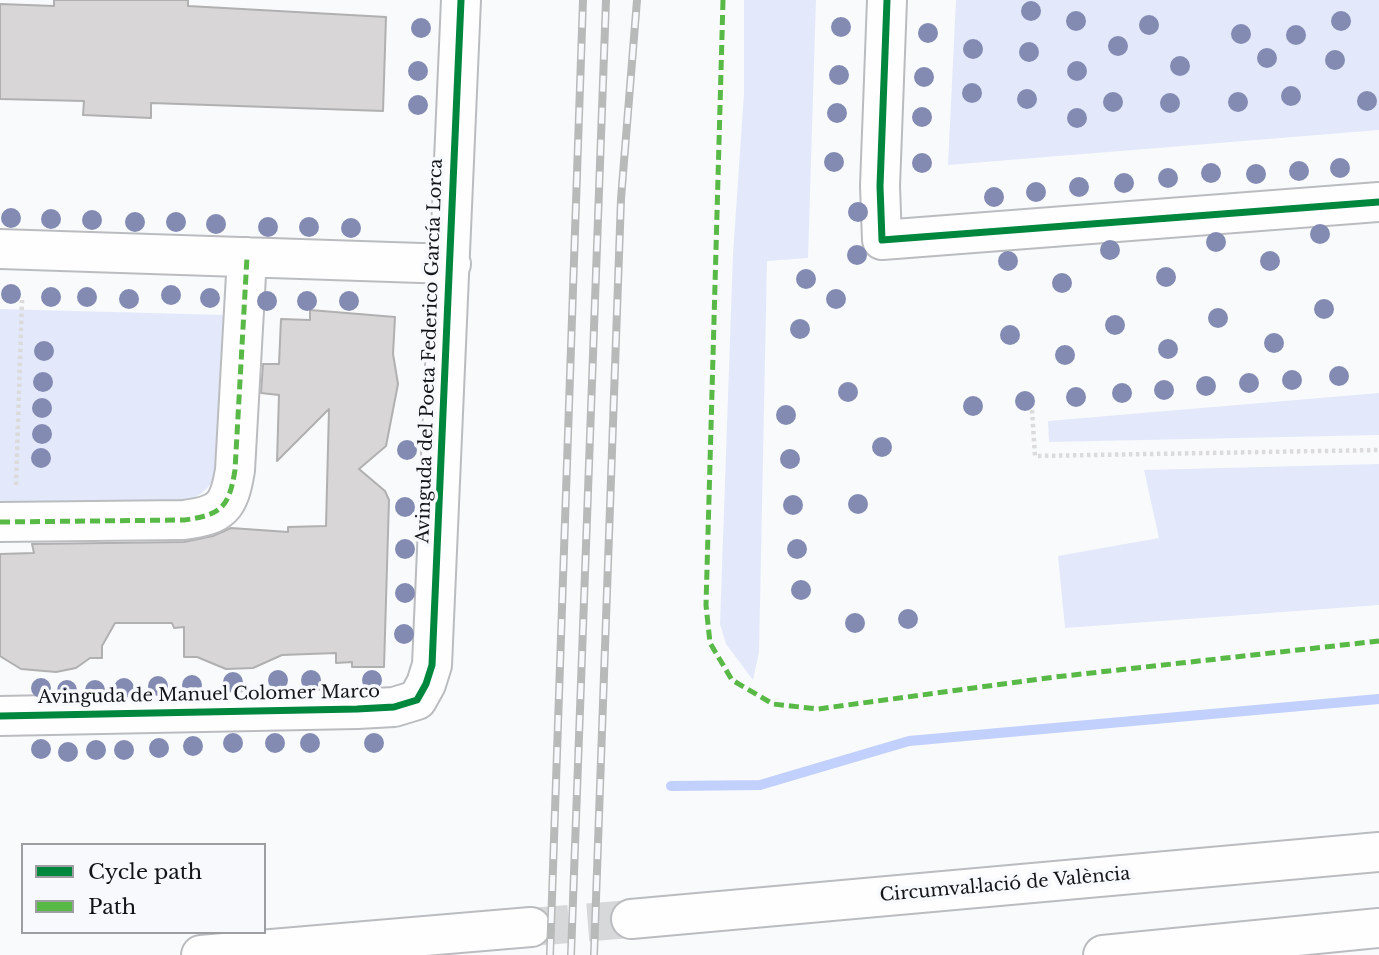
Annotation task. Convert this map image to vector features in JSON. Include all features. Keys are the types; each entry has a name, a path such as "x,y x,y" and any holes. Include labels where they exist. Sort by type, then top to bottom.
{"main road":[{"name":"Avinguda del Poeta Federico García Lorca","path":"417,699 426,684 432,665 461,0"},
{"path":"887,0 880,186 882,240 1379,202"},
{"path":"0,249 451,264"},
{"path":"7,522 184,520 204,517 222,509 231,495 235,470 247,257"},
{"name":"Avinguda de Manuel Colomer Marco","path":"0,716 357,709 394,707 417,699"},
{"name":"Circumval·lació de València","path":"631,919 1379,852"},
{"path":"201,955 531,927"},
{"path":"1103,955 1379,928"}],"path":[{"path":"7,522 22,300"},
{"path":"1032,410 1035,456 1379,450"}],"shaded area":[{"path":"744,0 816,0 808,258 767,261 759,652 753,680 726,644 720,624 733,254 744,93"},
{"path":"956,0 1379,0 1379,130 948,165"},
{"path":"0,309 225,315 217,475 210,485 199,495 183,502 0,506"},
{"path":"1379,393 1379,435 1049,442 1048,421"},
{"path":"1379,464 1379,605 1065,628 1058,556 1159,538 1144,470"}],"building":[{"path":"54,0 188,0 188,6 386,17 383,111 151,103 151,118 83,115 84,101 0,99 0,4 54,6"},
{"path":"310,310 395,317 393,354 398,384 386,446 359,469 385,491 389,500 384,667 352,667 352,662 336,663 336,653 282,655 253,668 226,669 197,657 184,657 184,627 174,628 172,623 115,623 102,646 102,658 90,658 76,668 56,672 21,669 0,656 0,554 34,553 32,544 184,542 213,536 231,528 288,532 288,527 326,526 329,409 277,461 279,395 261,393 263,364 279,364 281,319 310,320"}],"waterway":[{"path":"671,786 760,785 909,741 1379,699"}],"tunnel":[{"path":"531,927 631,919"}],"railway":[{"path":"550,955 583,0"},
{"path":"571,955 606,0"},
{"path":"594,955 621,199 637,0"}],"marked path":[{"path":"723,0 706,605 710,643 732,680 773,704 818,709 1055,677 1379,641"},
{"path":"0,522 184,520 207,515 221,507 230,493 235,470 247,257"}],"cycle path":[{"path":"0,716 357,709 394,707 417,700 432,665 461,0"},
{"path":"887,0 880,186 882,240 1379,202"}]}
